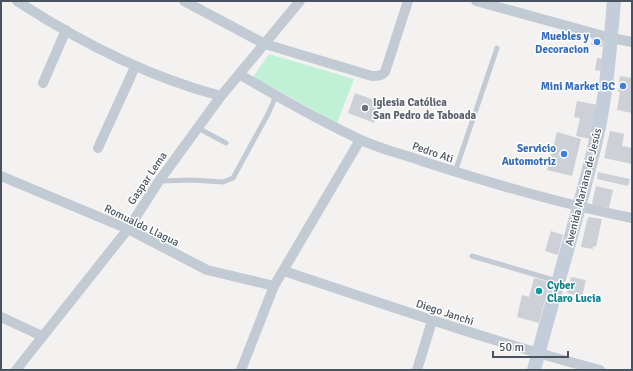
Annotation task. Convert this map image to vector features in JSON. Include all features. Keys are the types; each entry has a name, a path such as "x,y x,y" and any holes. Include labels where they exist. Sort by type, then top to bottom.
{"street":[{"path":"17,1 40,16 135,67 202,91 221,96"},
{"name":"Gaspar Lema","path":"16,370 128,229 159,181 221,96 300,1"},
{"path":"191,2 265,44 372,76 382,75 385,72 408,1"},
{"path":"476,1 611,38 632,42"},
{"name":"Avenida Mariana de Jesús","path":"534,370 580,207 600,116 611,38 614,1"},
{"path":"43,83 66,30"},
{"path":"98,148 135,67"},
{"name":"Pedro Ati","path":"239,74 276,96 360,140 455,172 529,194 632,218"},
{"path":"242,370 274,286 360,140"},
{"name":"Romualdo Llagua","path":"1,176 128,229 207,270 274,286"},
{"name":"Diego Janchi","path":"284,271 432,321 538,354 600,370"},
{"path":"1,317 42,336"},
{"path":"417,370 432,321"}],"lane":[{"path":"455,172 497,48"},
{"path":"159,181 192,180 223,182 233,178 268,114 276,96"},
{"path":"198,128 226,143"},
{"path":"472,256 558,282"}],"green space":[{"path":"269,54 354,79 337,123 253,77"}],"building":[{"name":"Muebles y Decoracion","path":"593,37 604,39 602,47 591,45"},
{"path":"597,58 604,59 602,71 595,70"},
{"path":"620,76 632,78 632,113 617,110 620,92 618,92"},
{"name":"Iglesia Católica San Pedro de Taboada","path":"355,93 382,103 374,123 348,113"},
{"path":"577,101 598,105 591,139 576,136 580,118 574,117"},
{"path":"610,131 624,134 622,146 632,148 632,164 604,158"},
{"name":"Servicio Automotriz","path":"557,132 581,139 572,176 547,170"},
{"path":"598,172 630,179 628,186 597,179"},
{"path":"596,186 613,190 609,208 593,205 592,203"},
{"path":"589,217 602,219 596,247 593,246 593,249 581,247"},
{"path":"551,231 563,235 558,255 545,251"},
{"path":"571,277 586,280 582,297 567,293"},
{"path":"534,278 550,282 539,323 517,317 522,295 529,297"}],"place":[{"name":"Muebles y Decoracion","path":"597,42"},
{"name":"Mini Market BC","path":"623,86"},
{"name":"Iglesia Católica San Pedro de Taboada","path":"365,108"},
{"name":"Servicio Automotriz","path":"564,154"},
{"name":"Cyber Claro Lucia","path":"539,291"}]}
